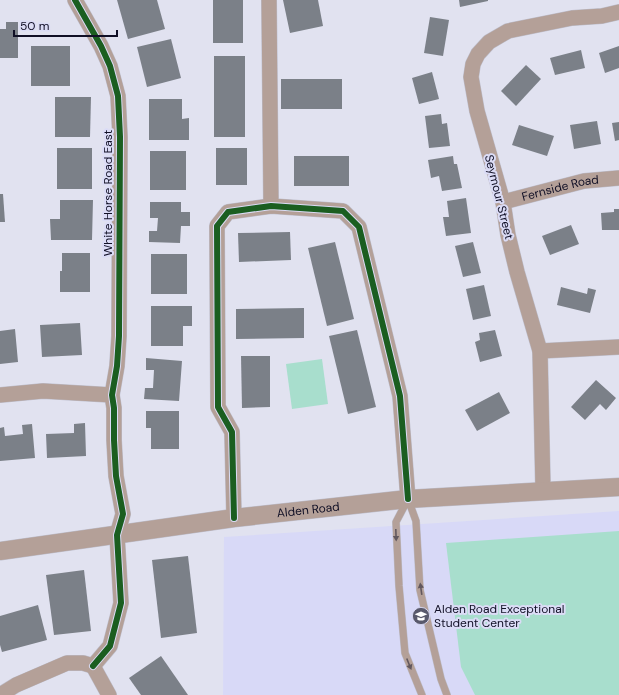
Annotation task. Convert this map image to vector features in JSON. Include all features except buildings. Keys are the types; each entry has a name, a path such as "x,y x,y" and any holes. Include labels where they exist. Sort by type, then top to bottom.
{"street":[{"name":"White Horse Road East","path":"75,0 110,66 118,96 120,137 119,336 117,366 112,395 114,408 116,476 123,514 117,534"},
{"path":"269,0 271,206"},
{"name":"Seymour Street","path":"543,490 540,351 517,272 508,235 503,202 476,111 471,77 473,64 478,54 489,42 508,32 572,18 602,16 619,12"},
{"name":"Fernside Road","path":"503,202 584,182 619,178"},
{"path":"234,518 232,432 218,407 217,226 228,212 271,206 343,211 359,227 400,396 408,499"},
{"path":"540,351 619,347"},
{"path":"0,395 43,391 112,395"},
{"name":"Alden Road","path":"0,551 234,518 408,499 543,490 619,487"},
{"path":"93,666 110,646 121,602 117,534"},
{"path":"0,695 16,685 45,671 67,663 83,663 93,666 109,695"}],"lane":[{"path":"408,499 396,522 399,586 405,653 422,695"},
{"path":"408,499 416,522 420,590 441,679 447,695"}],"shaded area":[{"name":"Alden Road Exceptional Student Center","path":"619,511 619,695 223,695 224,537"}],"green space":[{"path":"322,359 328,404 292,409 286,364"},
{"path":"619,531 619,695 475,695 461,667 446,543"}],"cycle path":[{"path":"75,0 101,46 110,66 118,96 120,137 119,336 117,366 112,395 114,408 116,476 123,514 117,535 121,603 110,646 93,666"},
{"path":"234,518 232,432 218,407 217,226 228,212 271,206 343,211 359,227 400,396 408,499"}],"place":[{"name":"Alden Road Exceptional Student Center","path":"421,616"}]}
